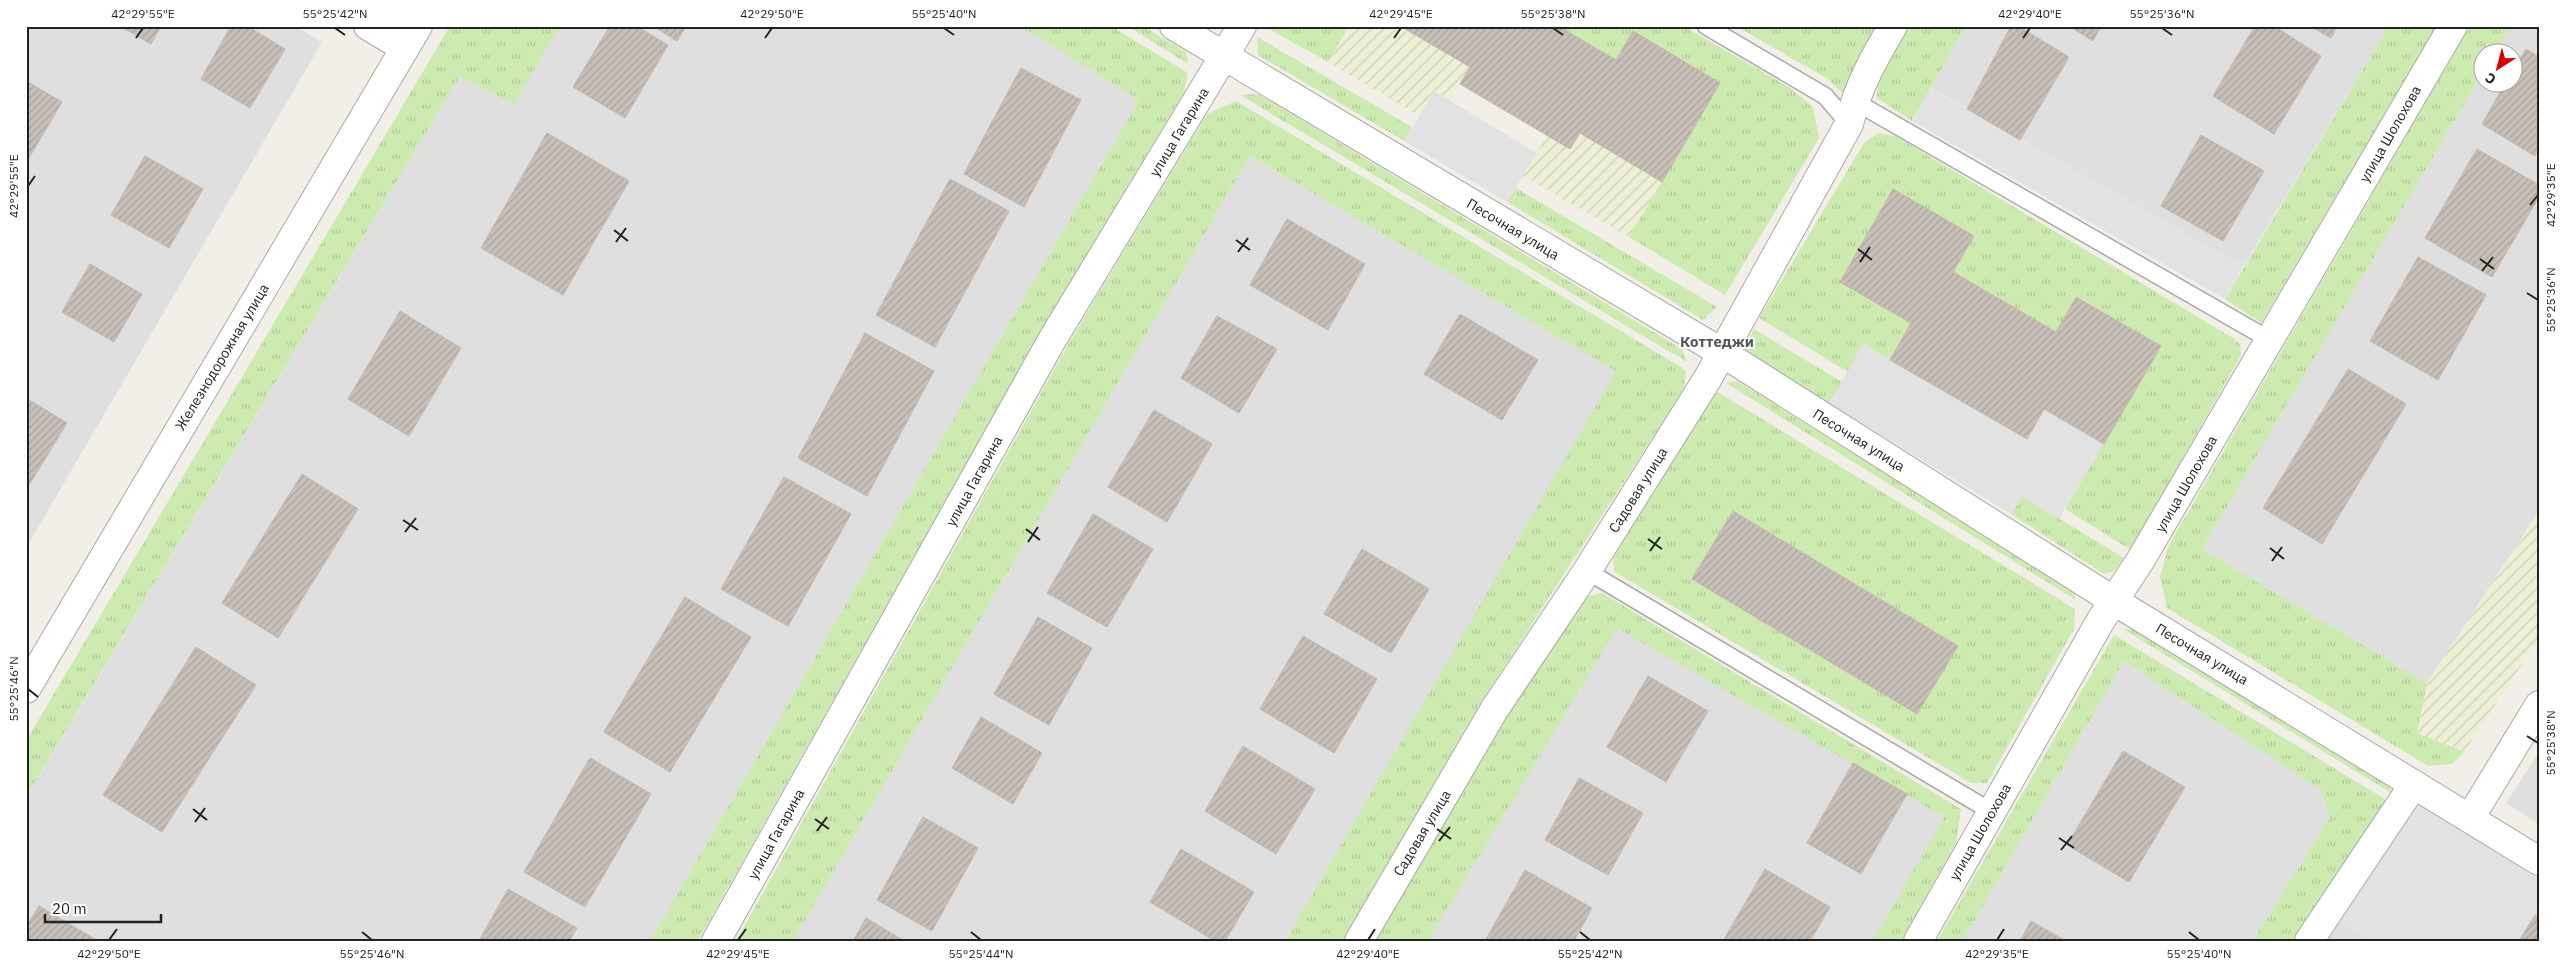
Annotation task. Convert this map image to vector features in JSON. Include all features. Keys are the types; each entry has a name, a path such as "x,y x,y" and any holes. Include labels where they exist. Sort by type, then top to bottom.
{"street":[{"path":"368,26 411,37"},
{"name":"Песочная улица","path":"1174,26 1721,352 2114,601 2539,861"},
{"name":"улица Гагарина","path":"716,941 1052,340 1242,26"},
{"name":"Садовая улица","path":"1359,941 1494,710 1587,572 1708,378 1851,113 1866,73 1893,26"},
{"name":"улица Шолохова","path":"1918,941 2114,601 2140,561 2454,26"},
{"name":"Железнодорожная улица","path":"26,689 411,37"},
{"path":"2470,818 2539,705"},
{"path":"2308,941 2414,784"}],"lane":[{"path":"1706,26 1851,113 2270,340"},
{"path":"1587,572 1992,812"}],"shaded area":[{"path":"26,26 295,26 322,42 26,548"},
{"path":"560,26 1021,26 1139,100 650,941 26,941 26,798 460,76 514,105"},
{"path":"1966,26 2389,26 2243,267 1931,88"},
{"path":"2511,26 2539,26 2539,511 2427,683 2202,549 2472,91 2522,92 2522,42 2501,42"},
{"path":"1930,88 2243,267 2225,299 1912,121"},
{"path":"1434,91 1537,153 1507,202 1404,141"},
{"path":"1250,156 1617,371 1285,941 793,941"},
{"path":"1863,344 2026,439 2044,409 2104,444 2059,519 2022,497 2011,514 1829,403"},
{"path":"1617,627 1945,817 1873,941 1428,941"},
{"path":"2124,661 2322,791 2329,819 2253,941 1963,941"},
{"path":"2539,752 2539,824 2506,803"},
{"path":"2417,801 2539,879 2539,909 2519,941 2370,941 2337,919"},
{"path":"2337,919 2370,941 2322,941"}],"green space":[{"path":"450,26 560,26 514,105 460,76 26,797 26,741"},
{"path":"1020,26 1111,26 1188,73 1184,92 1041,330 698,941 650,941 1139,100"},
{"path":"1127,26 1143,26 1186,52 1188,64"},
{"path":"1264,26 1349,26 1328,62"},
{"path":"1349,26 1400,26 1470,67 1450,100 1434,91 1419,116 1328,62"},
{"path":"1558,26 1683,26 1789,87 1813,107 1819,138 1725,295 1629,237 1720,83 1633,31 1616,60"},
{"path":"1736,26 1878,26 1842,93 1828,79"},
{"path":"1904,26 1966,26 1912,121 1877,98 1878,72"},
{"path":"2389,26 2437,26 2261,323 2225,299"},
{"path":"2470,26 2511,26 2501,42 2472,42 2472,91 2202,549 2427,683 2417,733 2464,752 2452,764 2428,766 2167,608 2160,576 2169,545"},
{"path":"1257,37 1412,127 1404,141 1258,55"},
{"path":"1258,94 1682,349 1687,362 1240,95"},
{"path":"1236,101 1686,370 1684,389 1478,707 1343,941 1285,941 1616,371 1250,156 793,941 736,941 1070,341 1207,114"},
{"path":"1580,133 1662,182 1629,237 1523,176 1547,136"},
{"path":"1879,133 1897,137 2233,338 2240,344 2241,355 2131,550 2065,509 2160,345 2076,297 2056,332 1953,272 1893,189 1840,282 1911,323 1890,360 1864,344 1848,372 1759,318 1864,143"},
{"path":"1516,188 1717,307 1703,320 1507,202"},
{"path":"1754,329 1842,382 1829,403 1744,350"},
{"path":"1737,381 2073,589 2076,600 1726,383"},
{"path":"1716,391 2075,609 2074,629 1987,783 1971,783 1615,572 1613,558"},
{"path":"2022,496 2124,558 2114,571 2104,574 2011,514"},
{"path":"2539,511 2539,639 2464,752 2417,733 2427,683"},
{"path":"1602,593 1961,809 1956,843 1901,941 1873,941 1944,817 1617,628 1428,941 1373,941 1507,711 1581,598"},
{"path":"2123,629 2137,629 2388,783 2393,794"},
{"path":"2114,635 2385,799 2386,812 2294,941 2253,941 2329,819 2322,791 2124,661 1963,941 1937,941"}],"building":[{"path":"120,26 161,26 151,44"},
{"path":"231,26 247,26 285,49 250,108 201,79"},
{"path":"610,26 636,26 668,45 625,118 573,87"},
{"path":"653,26 686,26 677,41"},
{"path":"1400,26 1558,26 1616,60 1633,31 1720,83 1662,182 1580,133 1570,149 1460,84 1470,67"},
{"path":"2011,26 2018,26 2069,57 2020,140 1967,109"},
{"path":"2069,26 2101,26 2093,41"},
{"path":"2255,26 2274,26 2321,56 2274,134 2213,96"},
{"path":"2310,26 2337,26 2331,38"},
{"path":"2526,49 2539,57 2539,150 2535,156 2482,124 2500,92 2522,92 2522,56"},
{"path":"1021,68 1081,100 1024,207 964,174"},
{"path":"26,81 62,102 26,163"},
{"path":"547,133 629,181 563,295 481,248"},
{"path":"2201,135 2264,171 2223,241 2161,206"},
{"path":"2477,149 2539,185 2539,197 2492,277 2425,238"},
{"path":"145,156 203,189 169,248 111,215"},
{"path":"950,179 1009,211 935,347 876,315"},
{"path":"1893,189 1974,236 1953,272 2056,332 2076,297 2161,346 2104,444 2044,409 2027,439 1890,360 1911,323 1840,282"},
{"path":"1287,219 1365,264 1328,330 1250,285"},
{"path":"2418,257 2486,295 2438,380 2370,341"},
{"path":"90,264 142,294 114,342 62,312"},
{"path":"400,311 461,348 409,436 348,399"},
{"path":"1460,314 1538,360 1502,420 1424,374"},
{"path":"1217,316 1277,349 1239,413 1181,378"},
{"path":"865,333 934,371 867,496 798,458"},
{"path":"2348,369 2406,404 2322,544 2263,508"},
{"path":"26,398 67,423 26,490"},
{"path":"1154,410 1212,444 1167,522 1108,487"},
{"path":"302,474 358,509 278,638 222,603"},
{"path":"784,477 851,514 788,626 721,589"},
{"path":"1733,511 1958,646 1917,714 1692,579"},
{"path":"1093,514 1153,549 1107,627 1047,593"},
{"path":"1362,549 1429,589 1391,653 1324,614"},
{"path":"685,597 751,637 670,772 604,732"},
{"path":"1038,617 1092,648 1049,725 994,694"},
{"path":"1303,636 1377,679 1334,753 1260,709"},
{"path":"196,647 256,685 162,832 103,795"},
{"path":"1648,676 1708,711 1666,782 1607,747"},
{"path":"981,717 1042,753 1013,804 952,768"},
{"path":"1243,746 1315,789 1276,854 1205,811"},
{"path":"2123,751 2185,787 2129,882 2067,845"},
{"path":"590,758 651,794 585,907 524,872"},
{"path":"1853,763 1907,794 1861,874 1807,843"},
{"path":"1579,778 1643,813 1608,875 1545,840"},
{"path":"923,817 978,848 932,931 877,900"},
{"path":"1181,849 1254,892 1225,941 1215,941 1150,902"},
{"path":"1765,869 1830,907 1810,941 1723,941"},
{"path":"1525,870 1592,908 1574,941 1485,941"},
{"path":"508,889 577,928 569,941 479,941"},
{"path":"39,906 98,941 26,941 26,927"},
{"path":"2535,915 2539,917 2539,941 2519,941"},
{"path":"866,918 904,941 853,941"},
{"path":"2031,921 2066,941 2020,941"}],"district":[{"name":"Коттеджи","path":"1717,342"}]}
